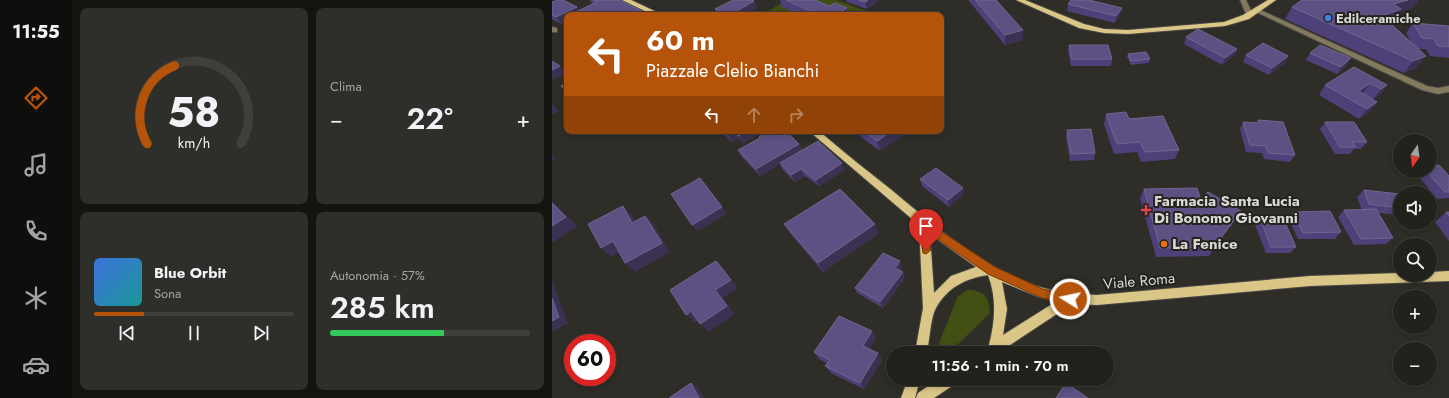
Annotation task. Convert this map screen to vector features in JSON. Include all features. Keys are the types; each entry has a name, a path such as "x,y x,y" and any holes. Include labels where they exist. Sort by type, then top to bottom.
{"main road":[{"path":"625,0 652,12"},
{"path":"1019,0 1076,24 1112,32 1134,32 1234,22 1249,15 1273,0"},
{"name":"Viale Roma","path":"817,134 924,224 992,270 1042,293 1070,299 1103,299 1335,280 1449,276"},
{"path":"922,346 929,308 924,224"},
{"path":"929,308 944,288 957,278 973,272 992,270 1002,302 1000,325 992,346"},
{"path":"998,346 1070,299"},
{"path":"908,398 912,386"},
{"path":"923,398 940,386"}],"lane":[{"path":"1243,0 1249,15"},
{"path":"1256,10 1425,88 1438,91 1449,89"}],"green space":[{"path":"788,0 836,0 870,12 766,12"},
{"path":"968,290 982,293 989,303 990,313 956,346 938,346 958,296"}],"building":[{"path":"563,0 577,7 556,17 552,15 552,2"},
{"path":"593,0 619,0 644,12 595,12 591,10 587,12 576,12 597,2"},
{"path":"733,0 754,1 735,12 722,12 715,9"},
{"path":"786,0 815,0 829,6 835,3 847,8 841,12 812,12"},
{"path":"975,0 996,0 1023,30 1005,35"},
{"path":"1071,0 1089,0 1122,8 1116,16 1068,4"},
{"path":"1302,0 1408,0 1393,4 1401,9 1379,17 1389,22 1426,56 1413,61 1292,7"},
{"path":"1413,23 1449,26 1449,47 1438,46 1434,39 1422,38"},
{"path":"1198,29 1237,49 1225,58 1186,37"},
{"path":"1263,43 1288,56 1272,68 1246,55"},
{"path":"1069,45 1108,45 1112,59 1072,59"},
{"path":"1320,45 1351,58 1341,67 1310,53"},
{"path":"1146,52 1150,59 1131,61 1128,54"},
{"path":"552,61 560,66 552,70"},
{"path":"1354,67 1387,85 1381,89 1370,83 1359,91 1377,102 1367,109 1325,85"},
{"path":"1126,112 1129,119 1163,116 1179,150 1145,152 1140,142 1117,144 1106,114"},
{"path":"1258,120 1283,122 1295,155 1268,153 1266,146 1250,145 1243,122 1259,123"},
{"path":"1325,122 1354,122 1367,142 1352,142 1356,147 1340,147"},
{"path":"1091,129 1095,153 1071,154 1067,130"},
{"path":"764,134 781,134 783,136 789,134 799,144 756,169 738,150 760,138 759,137"},
{"path":"868,134 888,134 877,141"},
{"path":"818,141 842,163 816,180 801,169 791,175 780,163"},
{"path":"1437,165 1439,165 1449,176 1449,192 1445,192 1432,178 1437,178"},
{"path":"936,168 963,188 948,200 920,179"},
{"path":"700,178 722,207 692,225 671,194"},
{"path":"1197,188 1201,200 1208,192 1241,211 1214,247 1160,248 1144,189"},
{"path":"840,189 875,224 818,263 784,224"},
{"path":"1364,190 1393,193 1393,207 1369,204"},
{"path":"552,203 566,217 552,226"},
{"path":"623,206 632,223 645,216 662,243 625,263 613,241 601,248 588,224"},
{"path":"1376,209 1393,238 1361,239 1344,210"},
{"path":"1330,211 1341,232 1303,233 1293,212"},
{"path":"1260,218 1283,218 1296,247 1271,247"},
{"path":"883,253 900,261 895,268 903,272 880,302 855,288"},
{"path":"716,261 731,280 715,290 727,306 700,324 691,311 686,315 670,290"},
{"path":"552,298 559,317 552,321"},
{"path":"839,316 872,331 863,346 878,353 860,383 825,366 830,360 814,352"},
{"path":"691,383 699,398 669,398"},
{"path":"1064,386 1070,386 1088,398 1056,398"}],"place":[{"name":"Edilceramiche","path":"1328,18"},
{"name":"Farmacia Santa Lucia Di Bonomo Giovanni","path":"1146,210"},
{"name":"La Fenice","path":"1164,244"}],"route":[{"path":"926,250 924,224 958,249 992,270 1042,293 1070,299"}]}
